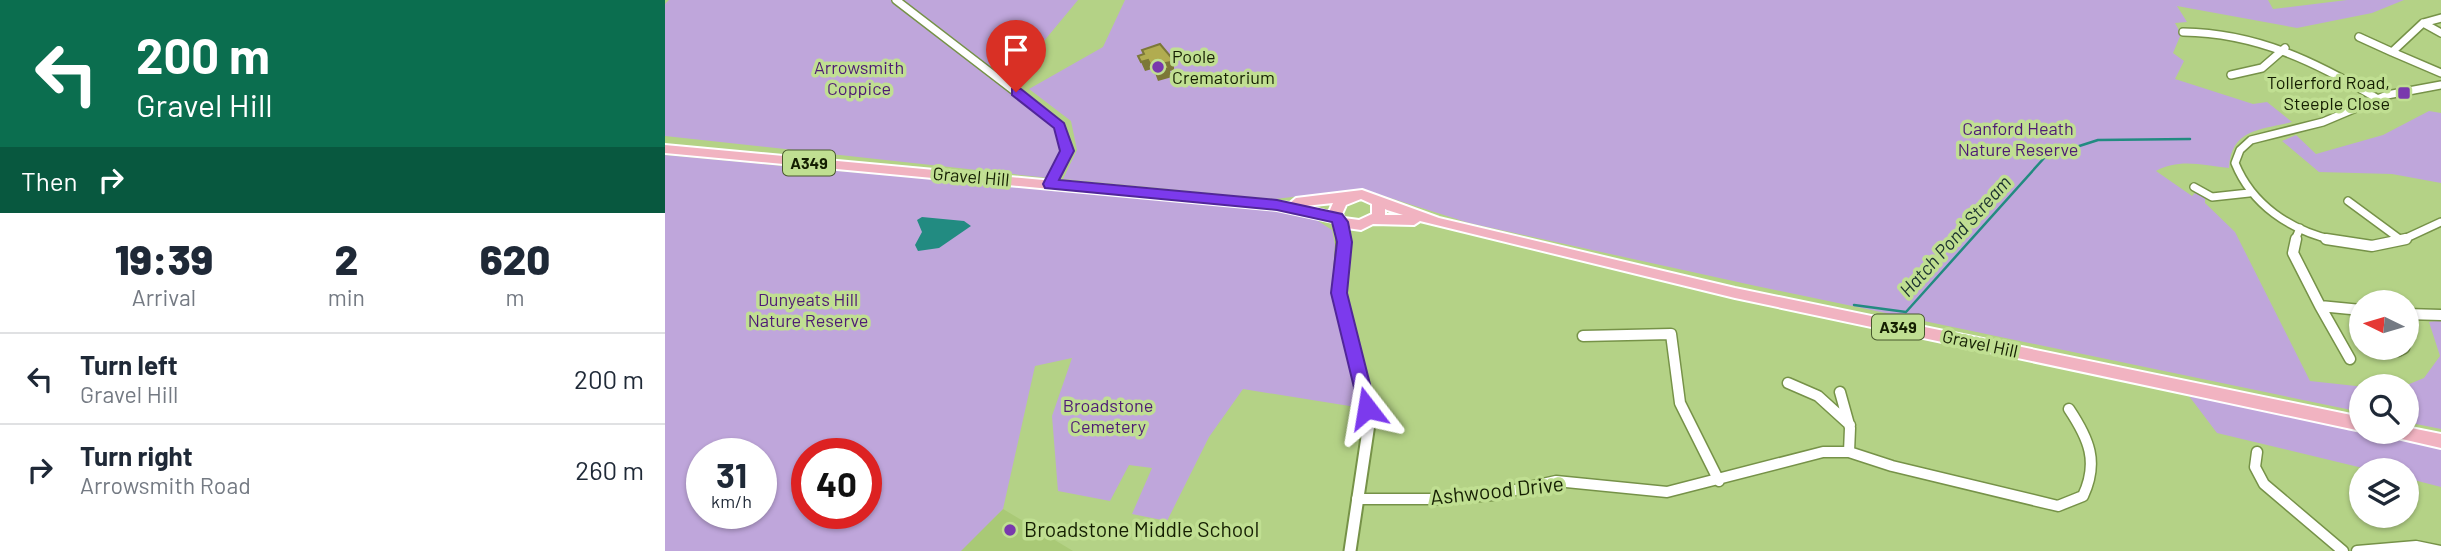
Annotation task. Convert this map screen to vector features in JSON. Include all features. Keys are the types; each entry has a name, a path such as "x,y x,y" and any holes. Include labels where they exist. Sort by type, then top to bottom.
{"main road":[{"name":"Gravel Hill","path":"665,149 1277,205 1338,220"},
{"path":"1362,194 1375,198 1380,206 1371,221 1354,226 1338,220 1335,209 1347,197 1362,194"},
{"name":"Gravel Hill","path":"1277,205 1347,197"},
{"name":"Gravel Hill","path":"1375,198 1392,207 1437,222 1735,293 2349,421"},
{"name":"Gravel Hill","path":"1371,221 1437,222"},
{"path":"2419,437 2441,442"}],"street":[{"path":"895,0 1060,126 1067,151 1050,184"},
{"path":"2392,52 2423,23 2441,18"},
{"path":"2423,23 2441,33"},
{"path":"2186,30 2236,34 2285,48 2321,64 2378,99"},
{"path":"2359,37 2441,73"},
{"path":"2231,75 2263,70 2276,61 2285,48"},
{"path":"2441,85 2378,99 2323,122 2251,139 2240,150 2235,163 2240,181 2249,193 2268,210 2300,229 2358,245 2390,245 2441,222"},
{"path":"2194,187 2211,197 2249,193"},
{"path":"2348,201 2402,240"},
{"path":"1338,220 1344,242 1339,293 1370,417 1350,551"},
{"path":"1344,242 1371,221"},
{"path":"2300,229 2293,253 2340,346 2349,358"},
{"path":"2320,306 2349,309"},
{"path":"2419,314 2441,315"},
{"path":"1583,336 1671,334 1680,403 1719,481"},
{"path":"1788,383 1818,396 1850,425"},
{"path":"1840,392 1850,425 1849,452"},
{"name":"Ashwood Drive","path":"1357,499 1442,499 1493,495 1556,481 1667,492 1719,481 1823,452 1849,452 2058,506 2072,503 2083,496 2095,467 2094,451 2069,410"},
{"path":"2257,452 2255,467 2264,484 2343,551"},
{"path":"2357,551 2416,545 2440,551"}],"shaded area":[{"name":"Broadstone Middle School","path":"1003,509 1073,551 959,551"}],"green space":[{"name":"Arrowsmith Coppice","path":"669,0 1078,0 1005,88 1057,129 1063,150 1049,178 665,136 665,4"},
{"name":"Canford Heath Nature Reserve","path":"1125,0 2268,0 2273,9 2347,0 2404,0 2372,13 2297,28 2177,6 2187,22 2175,23 2181,34 2173,53 2184,61 2175,79 2253,104 2267,102 2292,122 2259,130 2242,138 2235,145 2229,168 2182,164 2156,171 2192,196 2197,191 2205,196 2205,203 2235,232 2310,381 2349,385 2349,410 1756,286 1469,223 1362,189 1275,199 1063,179 1077,150 1071,121 1029,89 1103,47"},
{"path":"2429,111 2441,113 2441,183 2392,174 2319,172 2282,141 2296,135 2316,154 2383,135"},
{"name":"Dunyeats Hill Nature Reserve","path":"665,155 1287,212 1315,219 1332,230 1338,259 1334,300 1362,408 1243,389 1209,437 1167,521 1132,514 1152,468 1129,465 1110,501 1058,491 1052,416 1072,358 1035,366 1003,509 961,551 665,551"},
{"path":"2441,320 2441,429 2419,425 2419,380 2424,378 2440,356 2429,322"},
{"path":"2186,392 2349,428 2349,444 2419,443 2441,448 2441,487 2419,481 2419,458 2349,458 2349,465 2217,433"}],"water":[{"path":"922,217 964,221 971,226 939,248 918,251 915,245 922,232 917,220"}],"building":[{"path":"1160,44 1171,57 1171,62 1166,63 1169,68 1155,73 1148,60 1141,62 1138,56 1144,54 1142,50"}],"waterway":[{"name":"Hatch Pond Stream","path":"1854,305 1906,312 2045,157 2098,140 2190,139"}],"place":[{"name":"Poole Crematorium","path":"1158,67"},
{"name":"Tollerford Road, Steeple Close","path":"2404,93"},
{"name":"Broadstone Middle School","path":"1010,530"}],"route":[{"path":"1016,92 1060,126 1064,136 1067,151 1050,184 1296,207 1336,218 1341,222 1344,242 1339,293 1367,408"}],"park label":[{"name":"Broadstone Cemetery","path":"1108,416"}]}
